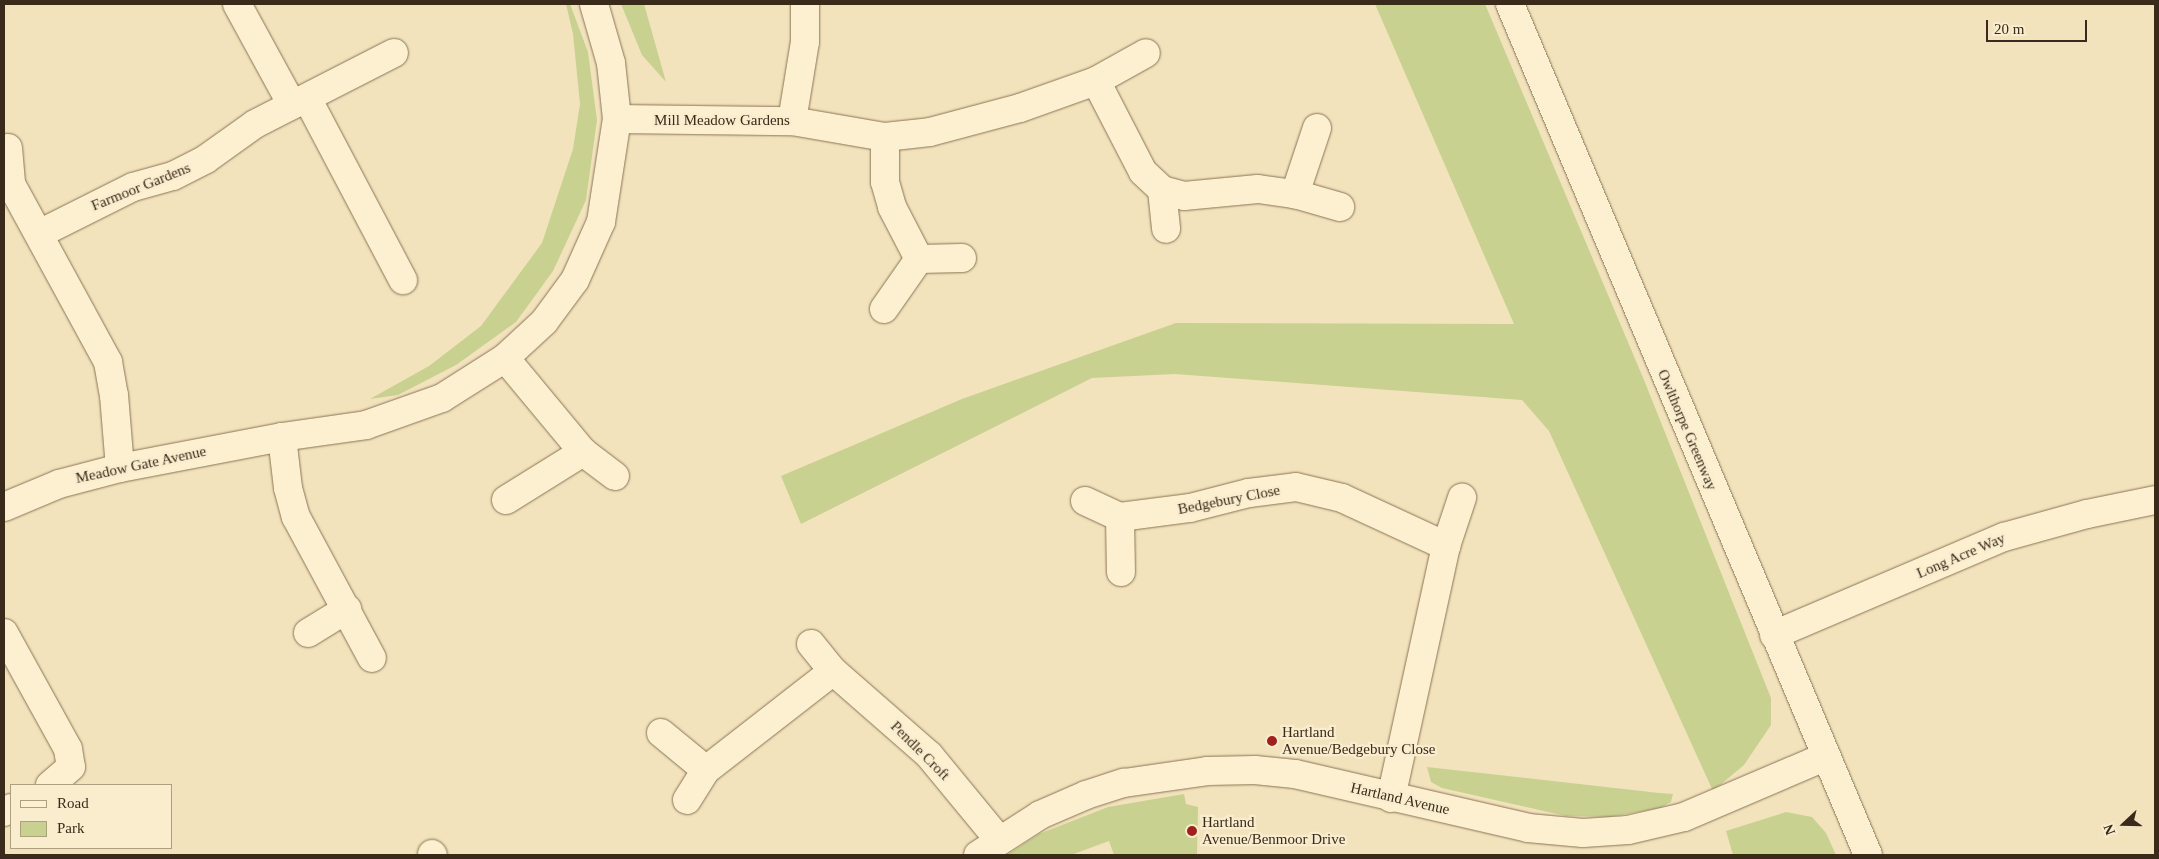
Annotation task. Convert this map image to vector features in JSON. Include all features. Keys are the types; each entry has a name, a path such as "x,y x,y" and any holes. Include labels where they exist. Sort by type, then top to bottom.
{"street":[{"path":"237,4 299,102 403,280"},
{"name":"Meadow Gate Avenue","path":"4,507 59,484 120,468 282,437 374,422 442,398 505,358 544,322 575,280 601,222 617,120 611,62 594,4"},
{"path":"792,120 805,42 805,4"},
{"name":"Owlthorpe Greenway","path":"1510,4 1868,855"},
{"name":"Farmoor Gardens","path":"38,234 133,187 173,176 198,163 255,124 394,53"},
{"name":"Mill Meadow Gardens","path":"617,120 792,120 885,137 930,132 1020,108 1096,81 1146,53"},
{"path":"1096,81 1143,172 1162,190 1184,196 1258,189 1295,194 1340,207"},
{"path":"1295,194 1317,128"},
{"path":"885,137 885,182 892,207 919,259"},
{"path":"8,148 11,184 108,362 114,395 120,468"},
{"path":"1162,190 1166,230"},
{"path":"919,259 962,258"},
{"path":"884,309 919,259"},
{"path":"505,358 583,452 615,476"},
{"path":"282,437 288,488 296,517 372,658"},
{"path":"506,500 583,452"},
{"name":"Bedgebury Close","path":"1120,517 1190,508 1249,493 1296,487 1342,498 1446,546"},
{"path":"1391,798 1446,546 1462,498"},
{"name":"Long Acre Way","path":"1774,634 2004,537 2087,514 2155,500"},
{"path":"1084,501 1120,517 1121,572"},
{"path":"308,633 347,609"},
{"path":"4,633 68,749 71,767 51,784"},
{"name":"Pendle Croft","path":"811,644 833,671 929,756 989,848"},
{"path":"687,800 706,770 833,671"},
{"path":"661,733 706,770"},
{"name":"Hartland Avenue","path":"989,848 1040,815 1086,795 1124,783 1207,771 1255,770 1295,774 1391,798 1528,828 1584,844 1628,830 1684,817 1827,756"}],"green space":[{"path":"566,4 570,4 588,52 597,120 586,200 553,271 516,322 456,365 398,395 370,399 429,366 481,326 542,243 573,149 580,104 573,34"},
{"path":"621,4 644,4 666,82 642,55"},
{"path":"1375,4 1485,4 1644,380 1771,698 1771,725 1744,765 1713,791 1549,431 1522,400 1175,374 1092,378 801,524 781,476 962,399 1176,323 1514,324"},
{"path":"1427,767 1673,794 1671,802 1660,808 1609,817 1566,816 1442,788 1431,782"},
{"path":"1184,794 1186,804 1198,807 1197,855 1114,855 1109,841 1071,855 1007,855 1039,834 1108,807"},
{"path":"1786,812 1812,817 1826,833 1836,855 1733,855 1726,831"}],"place":[{"name":"Hartland Avenue/Bedgebury Close","path":"1272,741"},
{"name":"Hartland Avenue/Benmoor Drive","path":"1192,831"}]}
